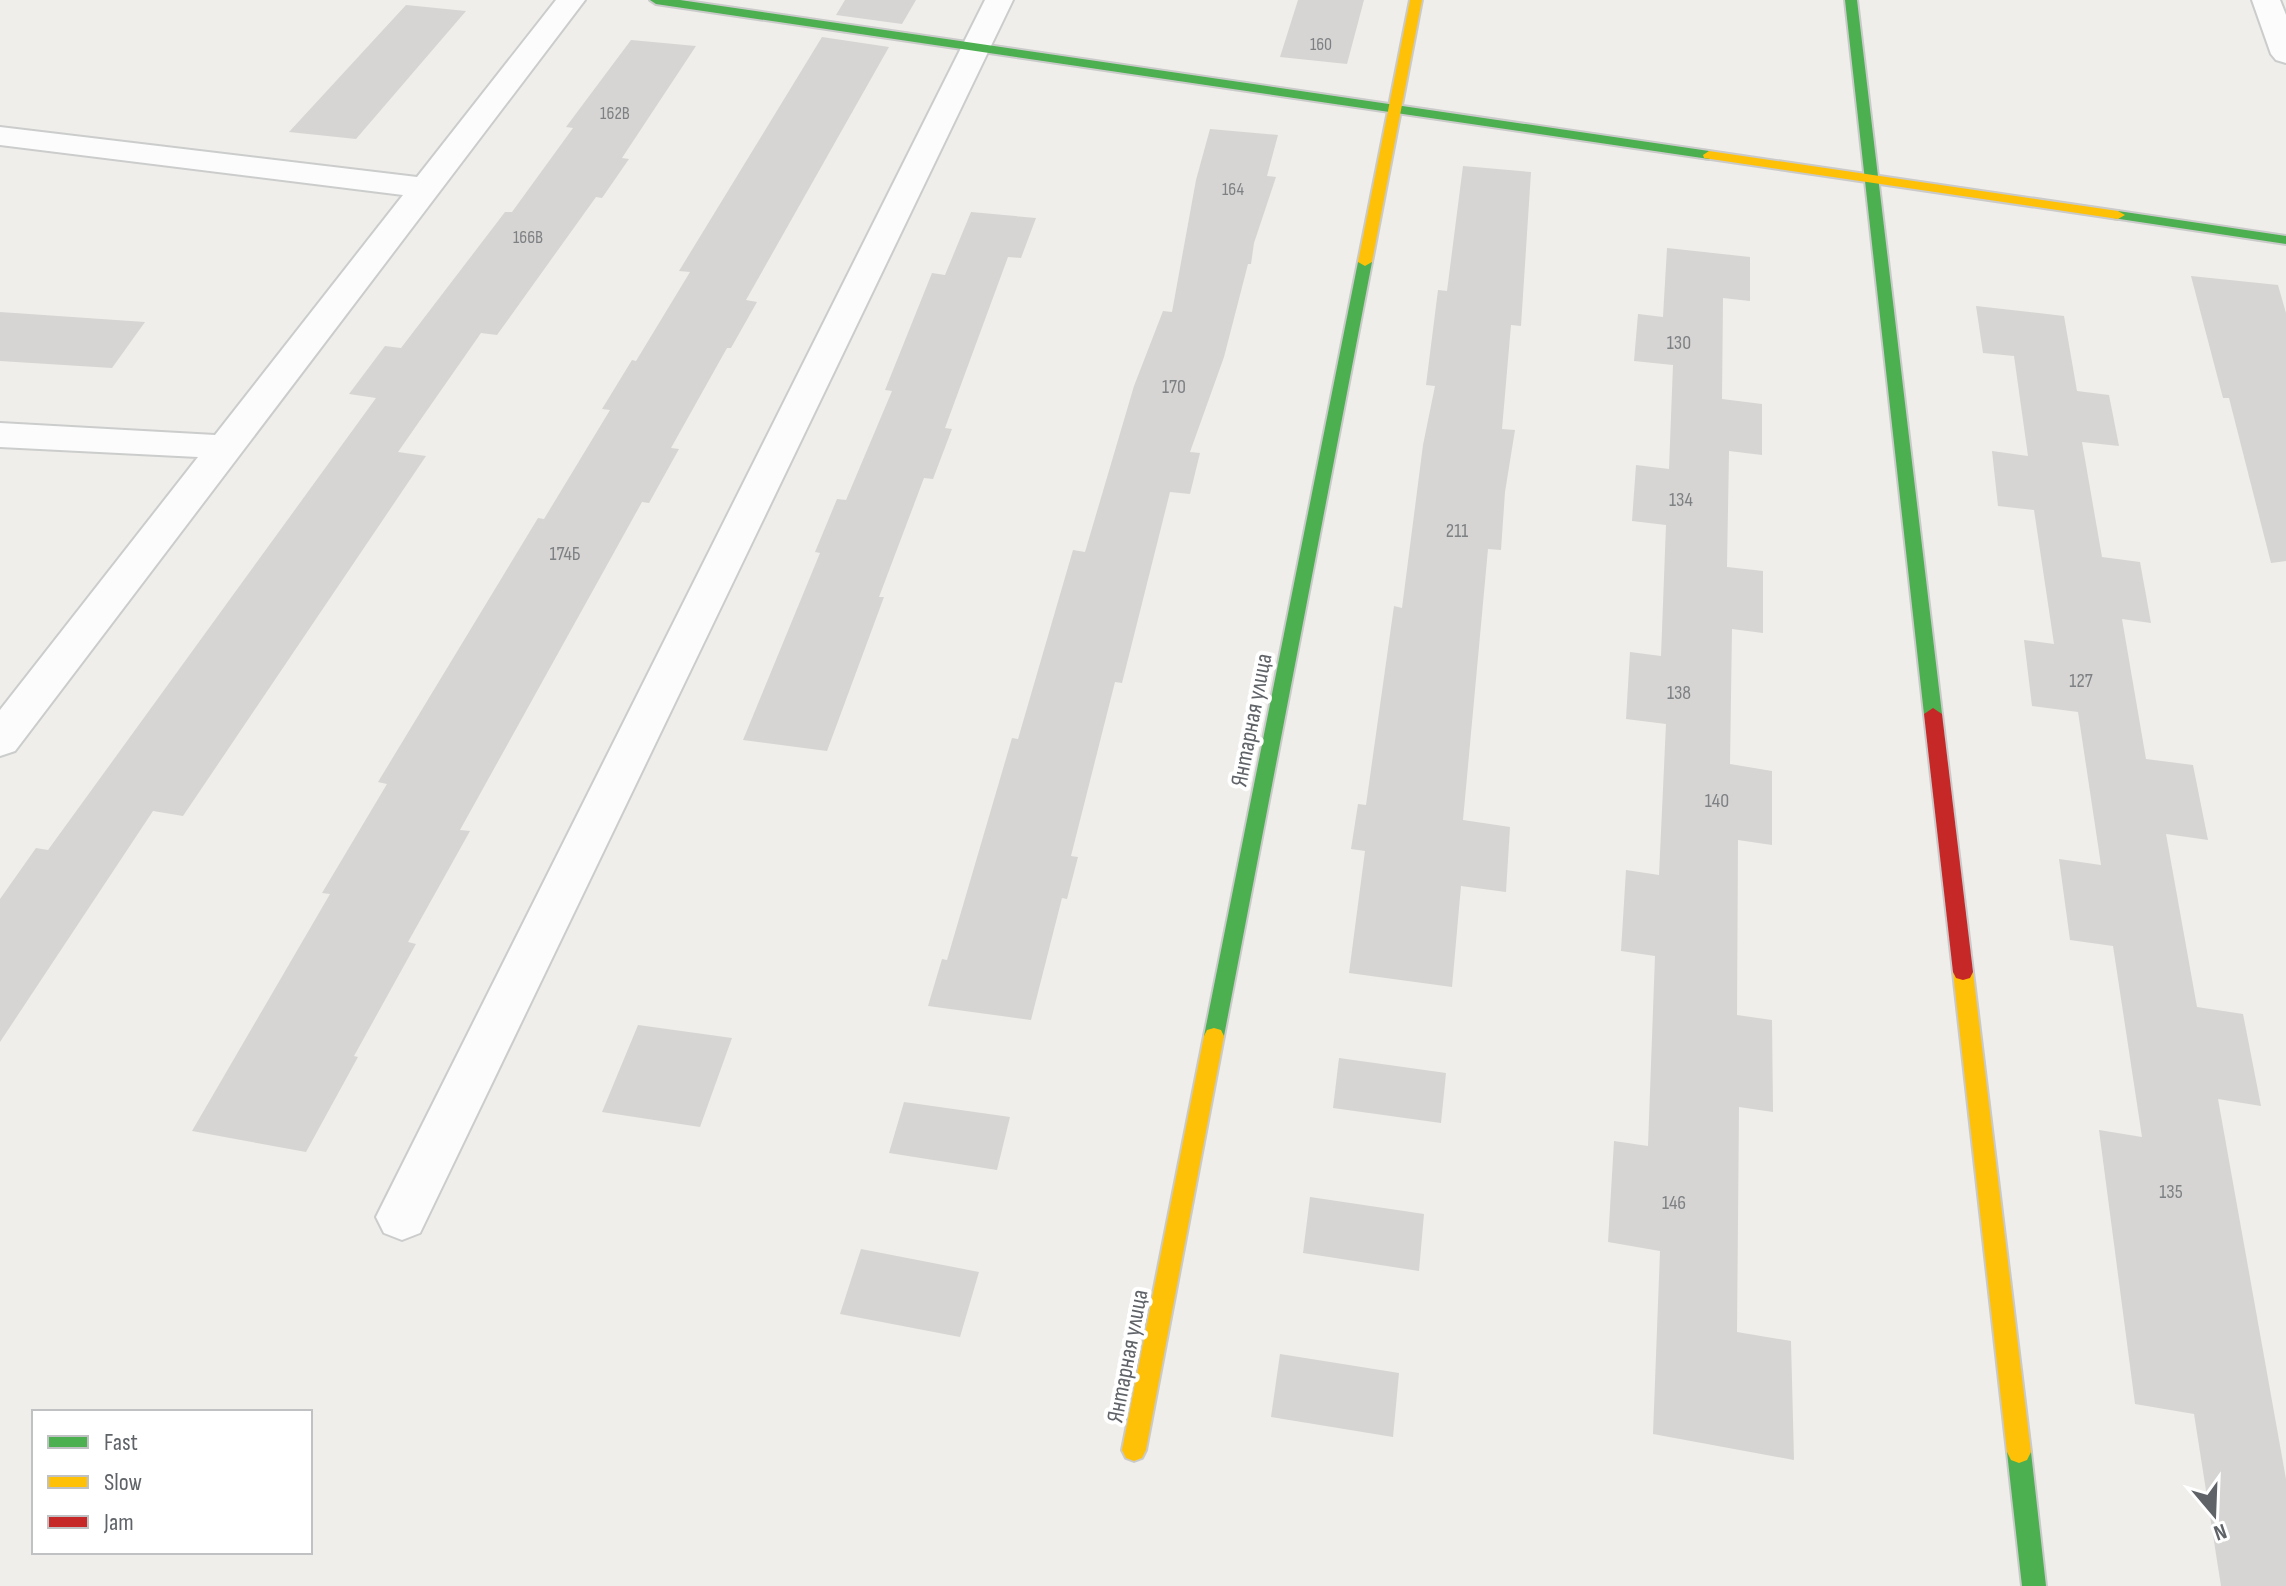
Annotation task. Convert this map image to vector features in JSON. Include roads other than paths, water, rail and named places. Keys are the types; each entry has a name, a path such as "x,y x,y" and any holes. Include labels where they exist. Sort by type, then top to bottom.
{"street":[{"path":"0,740 571,0"},
{"path":"656,0 2286,240"},
{"path":"402,1217 999,0"},
{"name":"Янтарная улица","path":"1134,1450 1416,0"},
{"path":"1851,0 2034,1586"},
{"path":"2266,0 2286,54"},
{"path":"0,136 426,188"},
{"path":"0,435 226,447"}]}
